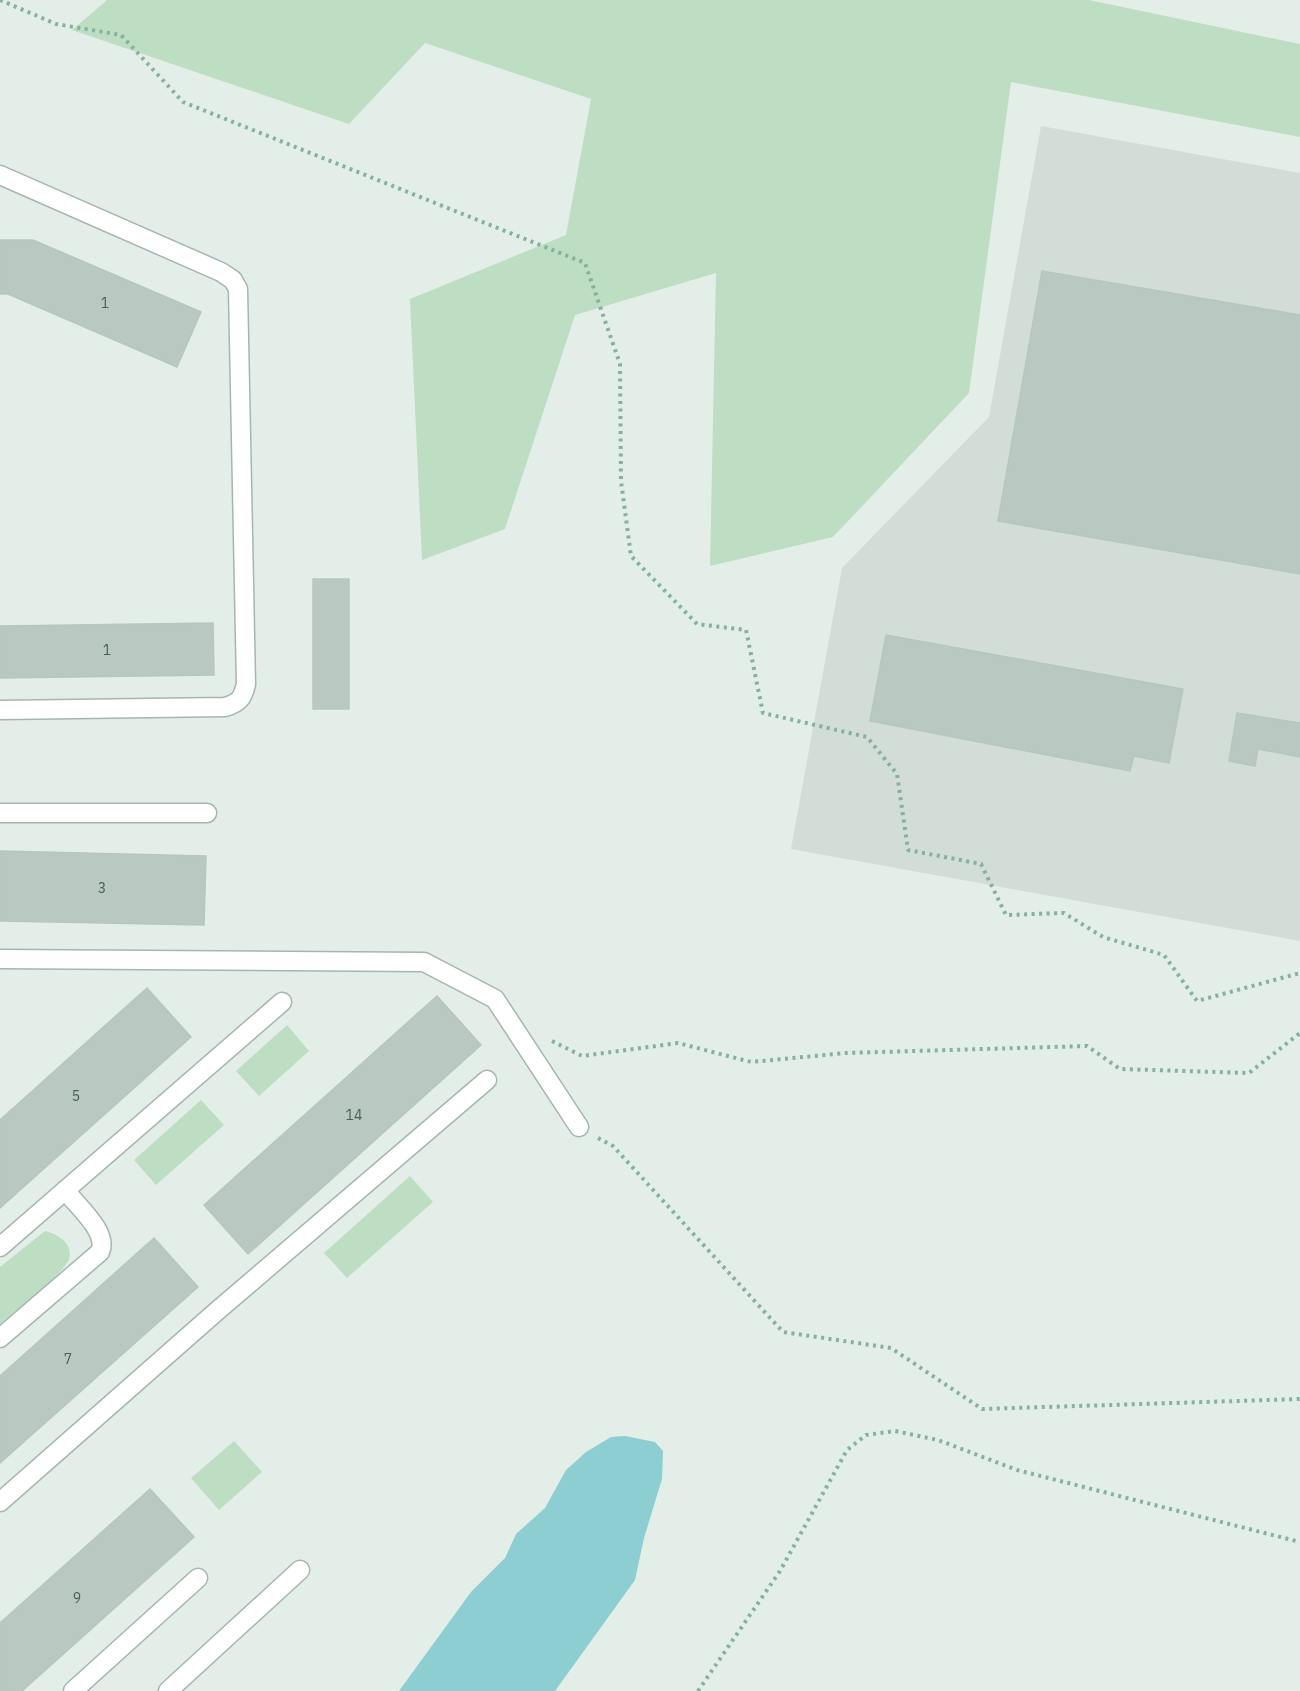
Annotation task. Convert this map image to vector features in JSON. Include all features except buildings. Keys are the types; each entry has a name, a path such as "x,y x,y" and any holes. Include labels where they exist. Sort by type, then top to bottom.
{"lane":[{"path":"0,175 221,272 233,280 238,289 246,684 243,696 236,704 225,707 0,710"},
{"path":"0,813 207,813"},
{"path":"0,959 424,962 495,999 579,1127"},
{"path":"0,1247 282,1002"},
{"path":"0,1502 208,1318 487,1080"},
{"path":"0,1338 100,1252 103,1245 101,1235 65,1190"},
{"path":"168,1691 300,1570"},
{"path":"73,1691 198,1578"}],"path":[{"path":"0,0 56,24 121,35 183,102 585,263 620,364 621,481 631,556 697,624 746,630 763,713 867,737 897,774 908,850 981,864 1006,915 1064,913 1103,937 1164,955 1197,1001 1300,973"},
{"path":"551,1041 582,1056 678,1043 751,1062 846,1053 1087,1046 1120,1070 1249,1073 1300,1033"},
{"path":"579,1127 613,1146 783,1332 891,1348 982,1409 1300,1399"},
{"path":"698,1691 780,1571 847,1450 866,1435 895,1431 938,1440 1017,1470 1300,1542"}],"shaded area":[{"path":"1041,126 1300,173 1300,941 791,849 842,568 989,417"}],"green space":[{"path":"107,0 1089,0 1300,44 1300,137 1011,82 969,393 833,537 710,566 716,273 575,315 505,529 422,560 410,299 566,235 591,99 425,43 349,124 72,30"},
{"path":"287,1025 309,1051 259,1096 236,1071"},
{"path":"201,1100 224,1125 156,1185 134,1160"},
{"path":"410,1176 433,1202 347,1278 324,1253"},
{"path":"45,1231 55,1234 67,1244 69,1259 49,1283 0,1324 0,1267"},
{"path":"234,1441 262,1472 219,1510 191,1478"}],"water":[{"path":"625,1436 655,1442 663,1451 662,1479 644,1538 635,1580 555,1691 399,1691 471,1592 505,1558 516,1534 545,1508 566,1470 586,1452 611,1437"}]}
